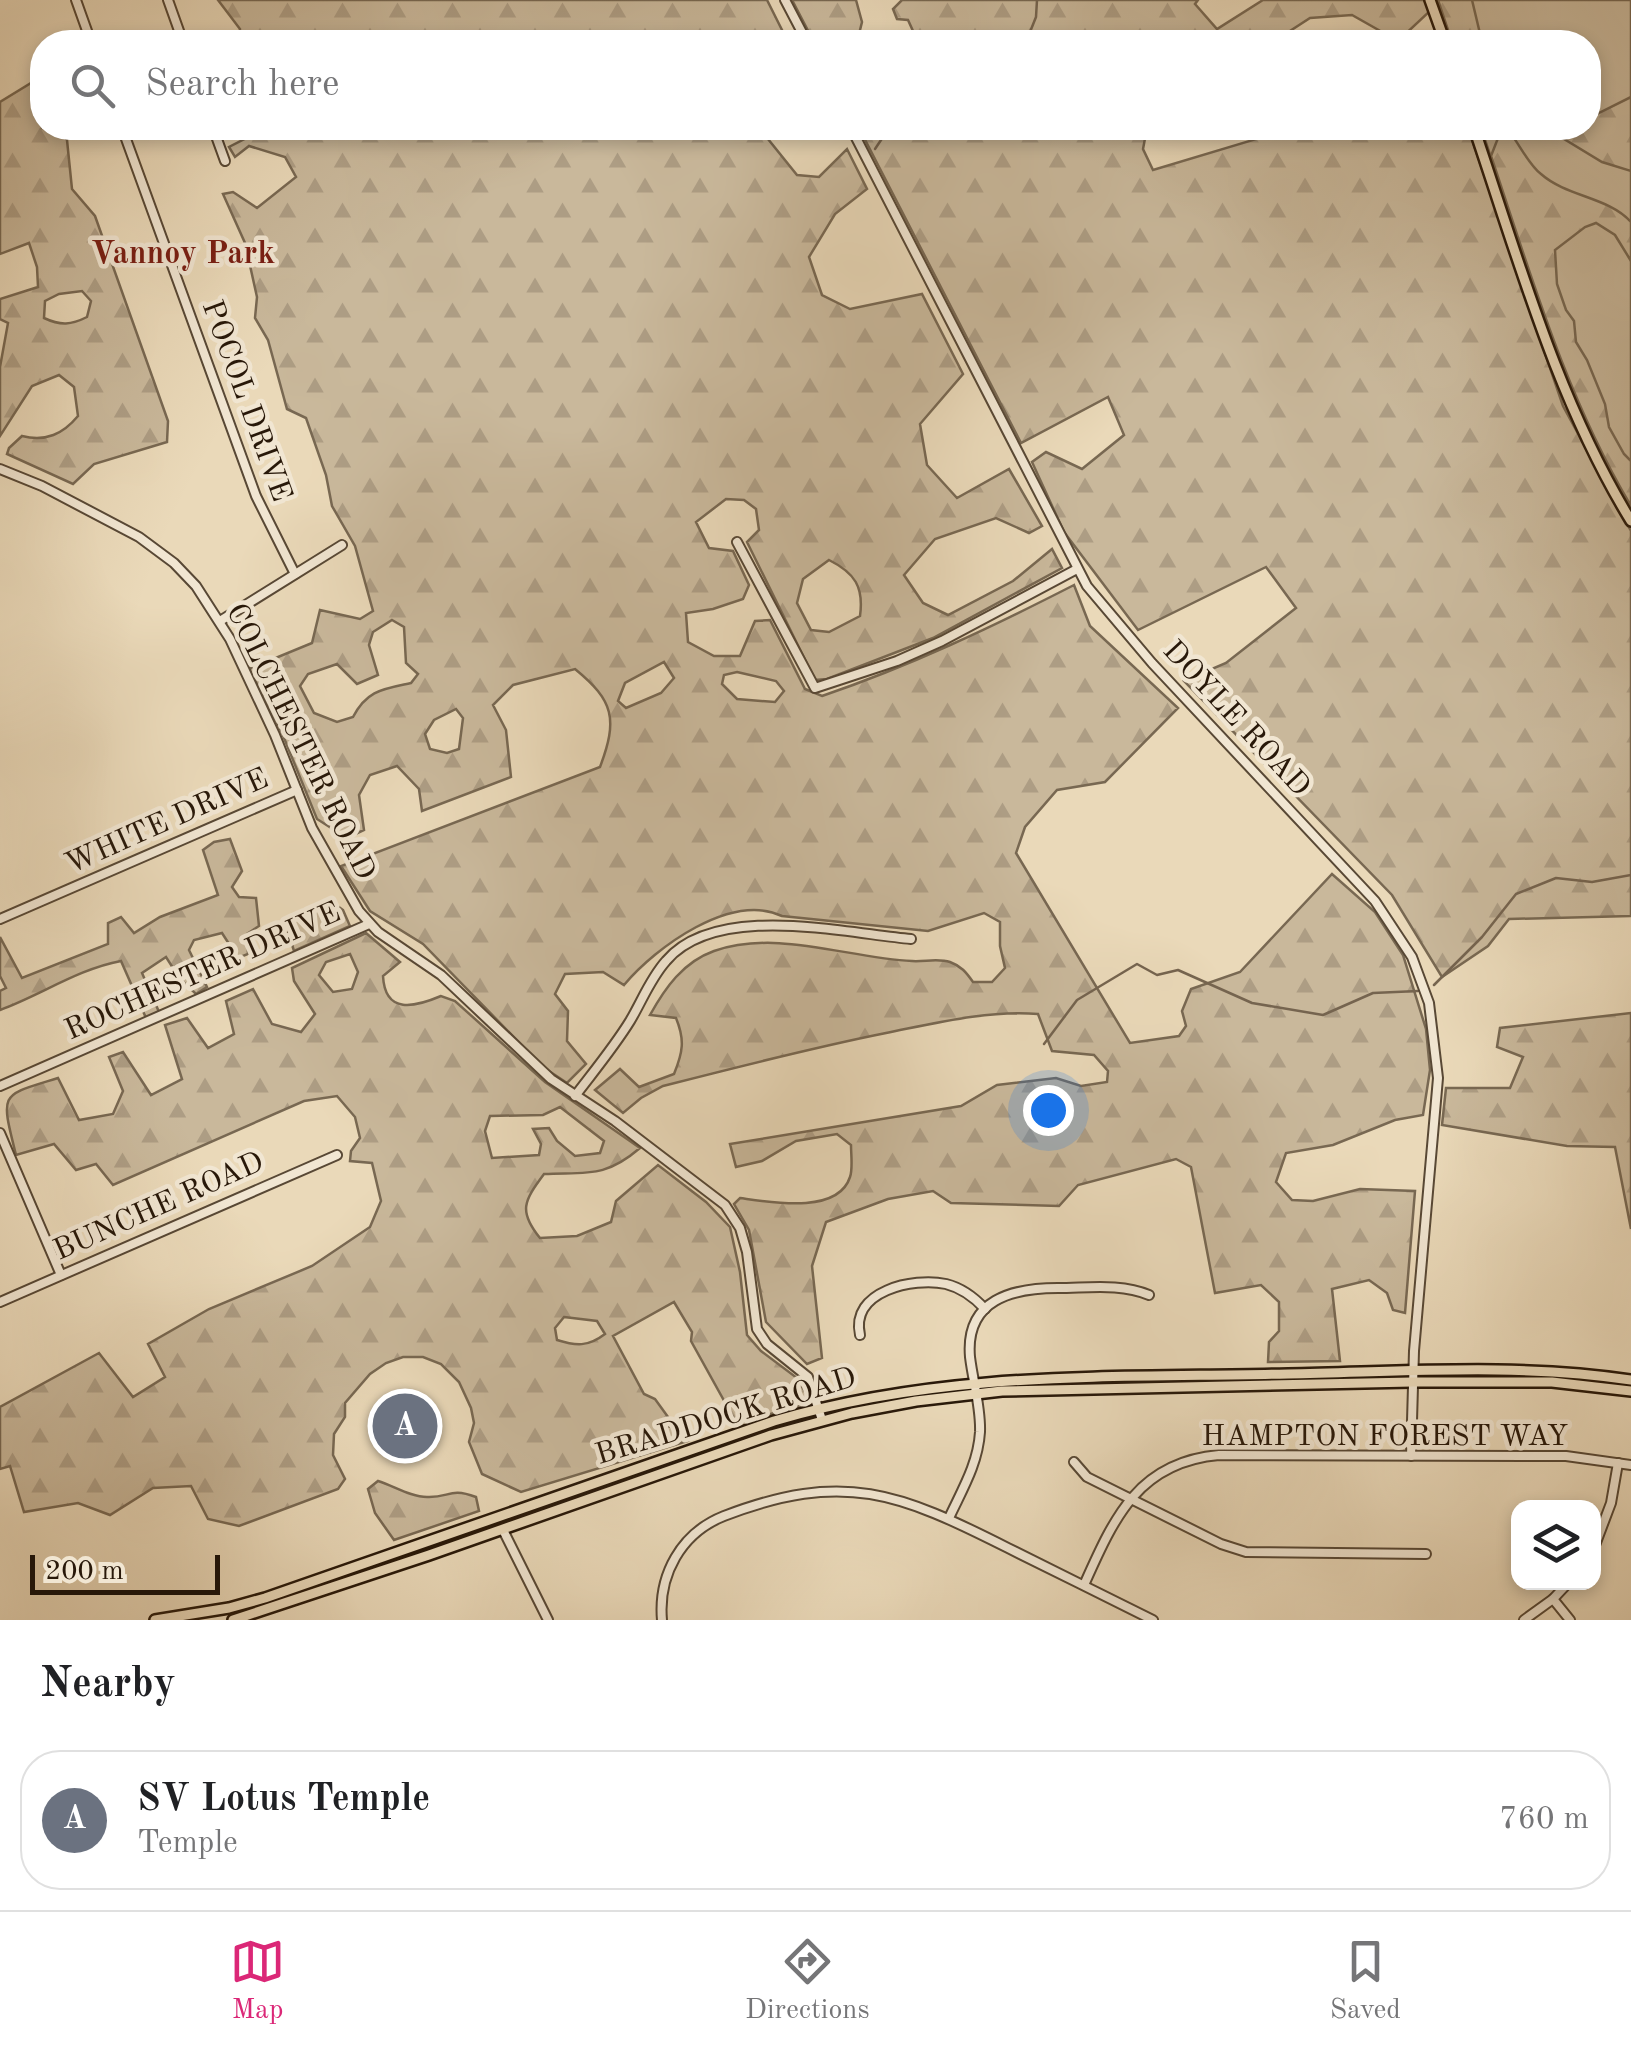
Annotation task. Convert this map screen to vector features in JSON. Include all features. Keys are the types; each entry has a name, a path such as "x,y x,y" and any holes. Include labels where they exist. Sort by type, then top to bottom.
{"main road":[{"path":"1430,0 1441,30"},
{"path":"1478,140 1567,396 1600,467 1631,520"},
{"name":"BRADDOCK ROAD","path":"236,1620 753,1441 878,1408 976,1393 1530,1370 1631,1380"},
{"name":"BRADDOCK ROAD","path":"155,1620 235,1607 819,1408 925,1388 974,1382 1413,1377 1552,1382 1631,1391"}],"street":[{"path":"76,0 87,30"},
{"path":"168,0 179,30"},
{"path":"785,0 801,30"},
{"name":"POCOL DRIVE","path":"126,140 256,496 294,574"},
{"path":"217,140 225,161"},
{"name":"DOYLE ROAD","path":"857,140 1077,569 1102,608 1376,901 1412,957 1429,1003 1438,1064 1413,1377 1411,1456"},
{"name":"COLCHESTER ROAD","path":"0,469 42,486 150,544 196,586 220,621 335,873 369,924 434,969 541,1072 668,1160 730,1212 747,1252 757,1329 767,1344 808,1377 822,1420"},
{"path":"737,542 815,688 898,661 1077,569"},
{"path":"220,621 342,545"},
{"name":"WHITE DRIVE","path":"0,919 296,790"},
{"name":"ROCHESTER DRIVE","path":"0,1086 369,924"},
{"path":"575,1096 624,1030 665,962 690,942 740,926 778,926 911,940"},
{"path":"0,1133 61,1274"},
{"name":"BUNCHE ROAD","path":"0,1302 337,1155"},
{"path":"860,1335 858,1321 865,1306 897,1286 948,1284 967,1293 985,1309"},
{"path":"949,1518 978,1450 980,1422 970,1344 985,1309 1012,1292 1030,1288 1128,1288 1149,1295"},
{"name":"HAMPTON FOREST WAY","path":"1084,1585 1130,1499 1160,1472 1202,1456 1566,1456 1631,1465"},
{"path":"1074,1462 1087,1478 1220,1544 1246,1552 1426,1554"},
{"path":"1601,1529 1611,1503 1618,1464"},
{"path":"662,1620 664,1582 678,1553 698,1530 734,1512 793,1494 846,1490 898,1498 949,1518 1152,1620"},
{"path":"503,1530 548,1620"},
{"path":"1524,1620 1561,1590"},
{"path":"1553,1599 1570,1620"},
{"path":"235,1607 236,1620"}],"green space":[{"path":"218,0 767,0 782,30 240,30"},
{"path":"792,0 856,0 862,22 860,30 808,30"},
{"path":"902,0 1198,0 1195,4 1217,29 1263,0 1426,0 1430,11 1410,30 1379,30 1352,15 1310,18 1292,30 913,30 908,20 897,19 893,9"},
{"path":"1438,0 1631,0 1631,508 1565,369 1485,140 1601,140 1601,30 1447,30"},
{"path":"1438,0 1472,0 1479,30 1448,30"},
{"path":"30,84 30,140 67,140 72,189 95,216 168,421 167,442 94,464 73,484 7,454 22,436 53,435 78,416 74,387 59,375 32,386 0,436 0,367 8,323 0,319 0,299 38,287 37,267 29,243 0,254 0,102","holes":["82,291 91,301 87,317 61,323 44,318 45,301 59,294"]},
{"path":"1631,97 1631,171 1602,162 1566,140 1601,140 1601,112"},
{"path":"243,140 769,140 797,175 819,177 847,149 867,189 835,214 809,257 822,295 850,309 922,294 963,374 920,424 927,465 957,498 1009,469 1042,526 1029,533 996,518 935,539 904,575 923,603 948,615 1013,581 1052,549 1062,568 933,638 827,679 815,680 747,542 759,530 756,509 744,500 726,499 696,522 709,548 733,551 749,585 743,599 686,613 688,642 714,656 740,656 755,621 770,620 805,689 822,696 950,645 1074,585 1090,626 1178,708 1105,782 1057,790 1025,827 1016,853 1130,1043 1179,1036 1186,1026 1182,1011 1191,989 1240,972 1332,874 1375,912 1403,955 1426,1029 1430,1070 1423,1115 1395,1120 1333,1145 1286,1153 1276,1182 1292,1200 1313,1201 1360,1189 1415,1191 1405,1313 1393,1310 1387,1293 1369,1280 1332,1289 1340,1361 1268,1362 1269,1342 1279,1331 1279,1302 1261,1285 1215,1293 1191,1167 1176,1159 1078,1185 1059,1206 951,1203 933,1191 888,1199 826,1222 812,1266 822,1358 807,1364 766,1322 749,1230 734,1204 740,1198 801,1203 832,1197 850,1177 851,1145 837,1134 796,1141 762,1161 736,1167 730,1144 961,1106 997,1085 1056,1078 1081,1086 1107,1082 1108,1071 1094,1055 1052,1051 1038,1014 1000,1014 858,1039 663,1086 623,1113 595,1090 620,1069 639,1087 674,1074 682,1046 676,1018 650,1015 676,977 703,956 738,945 788,944 887,959 945,961 960,967 973,982 992,982 1005,968 1000,922 984,913 928,931 762,911 718,917 675,940 624,985 603,972 565,974 555,994 568,1011 567,1041 586,1064 567,1083 543,1067 423,944 370,911 341,866 600,767 609,736 609,712 598,691 575,669 513,685 493,705 506,730 511,777 422,811 419,789 397,766 370,775 359,795 364,830 347,838 317,819 282,733 249,669 312,643 320,610 360,619 373,611 355,546 332,506 326,475 306,418 287,409 268,340 255,318 257,297 245,243 223,194 233,192 257,208 296,177 285,157 249,146 235,157 229,147","holes":["829,560 856,582 861,597 860,616 829,632 811,630 797,603 803,579","392,620 404,627 406,663 418,674 411,683 370,696 353,717 337,722 314,713 300,686 308,674 337,664 357,684 378,675 369,645 373,632","664,662 674,678 661,693 626,708 618,701 625,683","737,672 776,681 784,691 775,702 737,699 722,684 724,675","456,709 463,718 459,749 447,753 430,749 425,734 434,720"]},
{"path":"865,140 1145,140 1143,149 1153,170 1253,140 1472,140 1563,406 1631,531 1631,916 1509,919 1488,946 1442,977 1392,895 1184,681 1226,663 1296,608 1266,567 1138,630 1064,532 1032,462 1046,452 1082,469 1124,435 1108,397 1021,443"},
{"path":"1497,140 1515,140 1532,165 1551,182 1611,207 1631,222 1631,261 1615,235 1596,223 1555,250 1557,284 1574,321 1576,342 1605,404 1609,427 1631,461 1631,506 1569,379 1491,156"},
{"path":"230,839 242,871 232,887 239,897 256,898 259,926 247,934 248,954 238,958 222,933 194,940 189,950 207,987 196,994 166,957 142,973 159,1012 146,1018 121,961 90,970 0,1010 0,991 6,988 0,976 0,937 22,978 108,944 108,923 121,917 134,933 160,917 218,895 203,850 214,842"},
{"path":"328,899 343,910 350,926 294,951 288,932 296,914"},
{"path":"366,933 400,962 383,976 385,989 395,1002 412,1005 441,996 455,1001 545,1082 640,1148 606,1169 544,1174 526,1206 540,1238 577,1236 611,1222 616,1201 658,1165 706,1202 730,1227 747,1335 761,1351 797,1378 807,1395 801,1405 737,1424 674,1302 613,1336 644,1394 655,1399 668,1417 665,1426 685,1429 688,1441 521,1492 482,1474 469,1442 474,1423 471,1408 459,1382 441,1364 423,1357 403,1357 370,1374 345,1403 345,1417 334,1434 333,1455 345,1479 338,1489 239,1526 208,1519 191,1486 153,1488 110,1515 78,1503 24,1512 10,1466 0,1469 0,1407 99,1353 133,1397 165,1377 148,1344 209,1309 312,1266 370,1227 381,1201 372,1163 350,1161 351,1151 360,1138 355,1117 337,1096 304,1101 113,1185 96,1164 76,1170 54,1144 16,1155 8,1118 9,1099 15,1093 58,1078 79,1120 113,1114 123,1091 109,1057 123,1052 151,1095 182,1079 165,1025 187,1018 208,1048 234,1034 226,1001 253,989 272,1024 301,1032 315,1014 294,981 292,968","holes":["350,954 358,972 352,989 333,992 319,975 326,962","560,1107 604,1141 600,1153 575,1156 549,1128 533,1129 541,1144 539,1155 492,1158 485,1131 490,1116 543,1115","564,1317 597,1321 605,1334 576,1344 557,1340 555,1328"]},
{"path":"1631,1013 1631,1229 1615,1147 1567,1146 1442,1125 1446,1088 1510,1088 1523,1057 1497,1047 1500,1028"},
{"path":"378,1481 421,1497 467,1494 476,1497 479,1511 394,1540 375,1513 368,1489"}],"waterway":[{"path":"1031,30 1037,0"},
{"path":"875,149 881,140"},
{"path":"1434,985 1482,937 1516,894 1556,878 1592,882 1631,875"},
{"path":"1044,1044 1077,1000 1137,964 1157,975 1178,970 1252,1003 1323,1015 1373,993 1418,991"}],"place":[{"name":"SV Lotus Temple","path":"405,1426"}],"district":[{"name":"Vannoy Park","path":"183,255"}]}
